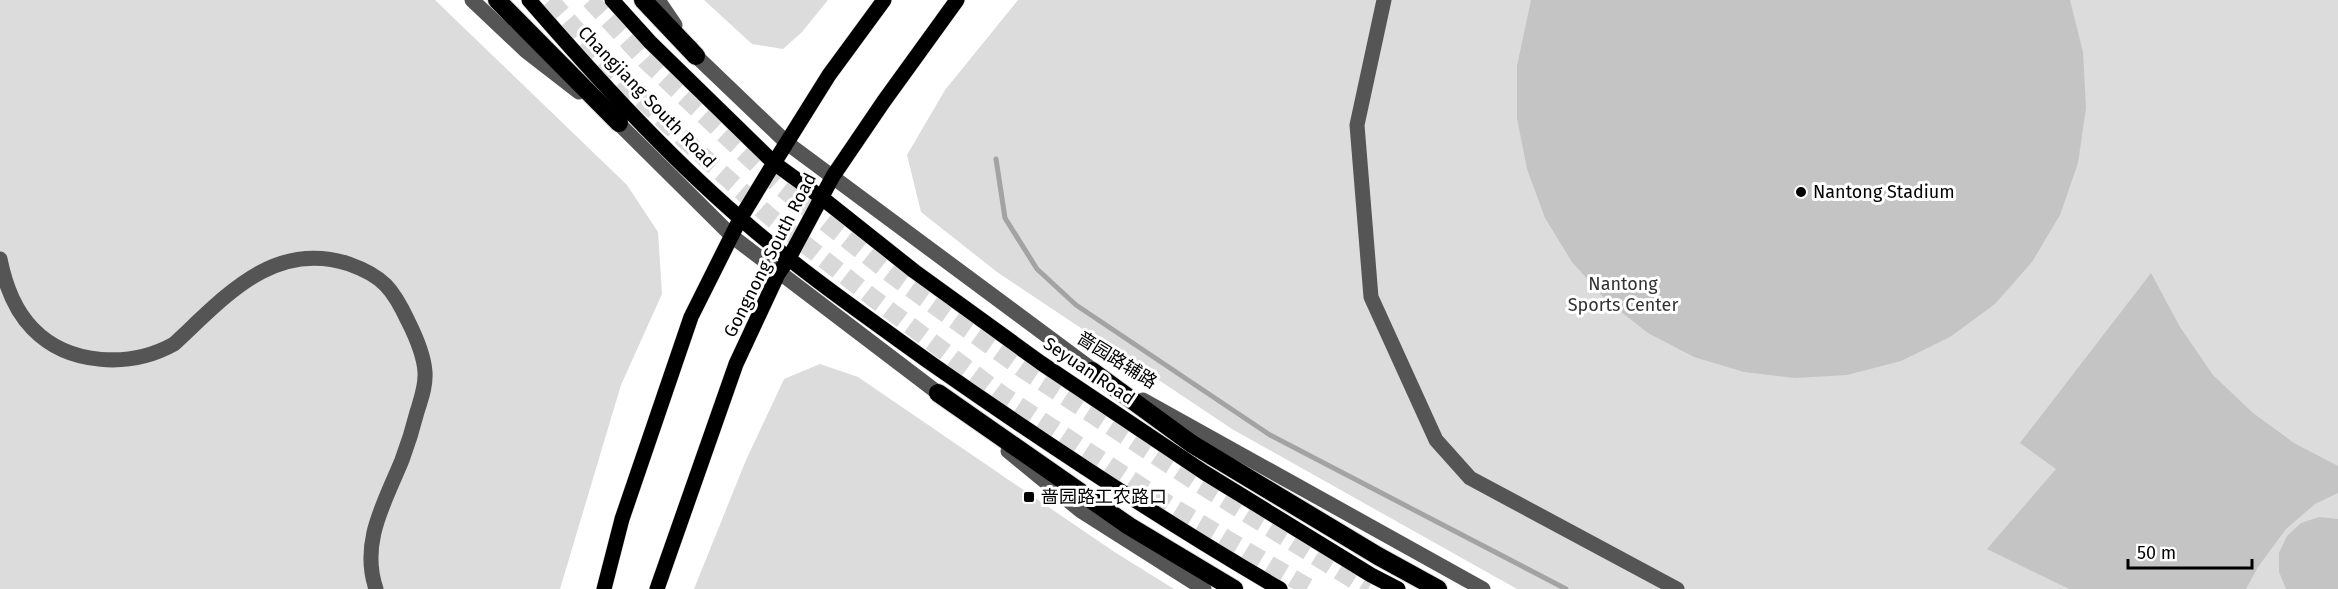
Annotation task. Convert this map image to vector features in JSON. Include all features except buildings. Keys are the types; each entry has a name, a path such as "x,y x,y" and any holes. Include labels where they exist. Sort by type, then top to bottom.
{"highway":[{"path":"497,0 620,123"},
{"path":"643,0 696,56"},
{"path":"1092,371 1192,444 1378,556 1438,589"},
{"path":"938,393 1129,526 1234,589"}],"main road":[{"name":"Changjiang South Road","path":"529,0 601,82 664,147 740,219"},
{"path":"612,0 650,42 774,164"},
{"name":"Gongnong South Road","path":"604,589 626,507 691,317 740,219 829,75 884,0"},
{"name":"Gongnong South Road","path":"657,589 736,364 778,274 789,258 832,176 957,0"},
{"name":"Seyuan Road","path":"774,164 822,198 914,271 1041,363 1205,473 1371,575 1398,589"},
{"path":"740,219 862,315 1024,428 1181,531 1280,589"}],"street":[{"path":"472,0 526,51 620,123 733,237 778,274 938,393 1081,511 1204,589"},
{"name":"啬园路辅路","path":"658,0 696,56 787,143 1092,371 1483,589"},
{"path":"1384,0 1357,125 1371,297 1436,440 1470,478 1677,589"},
{"path":"0,259 3,275 12,298 21,315 33,330 65,351 87,358 115,360 162,351 174,344 241,284 259,272 281,264 306,258 325,259 348,264 386,283 396,295 410,325 423,356 426,373 409,441 382,503 372,539 370,568 376,589"}],"green space":[{"path":"0,0 435,0 627,185 658,232 662,294 621,385 560,589 0,589"},
{"path":"704,0 828,0 802,32 783,49 752,44"},
{"name":"Nantong Sports Center","path":"1018,0 2338,0 2338,589 1517,589 1232,429 997,272 921,212 907,155 945,90"},
{"path":"820,364 858,377 1113,551 1174,589 694,589 746,460 784,379"}],"waterway":[{"path":"996,159 1005,218 1037,269 1076,305 1270,435 1566,589"}],"tunnel":[{"path":"550,0 615,74 676,132 769,216 873,298 1004,396 1171,506 1311,589"},
{"path":"590,0 645,60 778,185 892,275 1024,370 1196,482 1368,589"}],"place":[{"name":"Nantong Stadium","path":"1801,192"},
{"name":"啬园路工农路口","path":"1029,497"}]}
